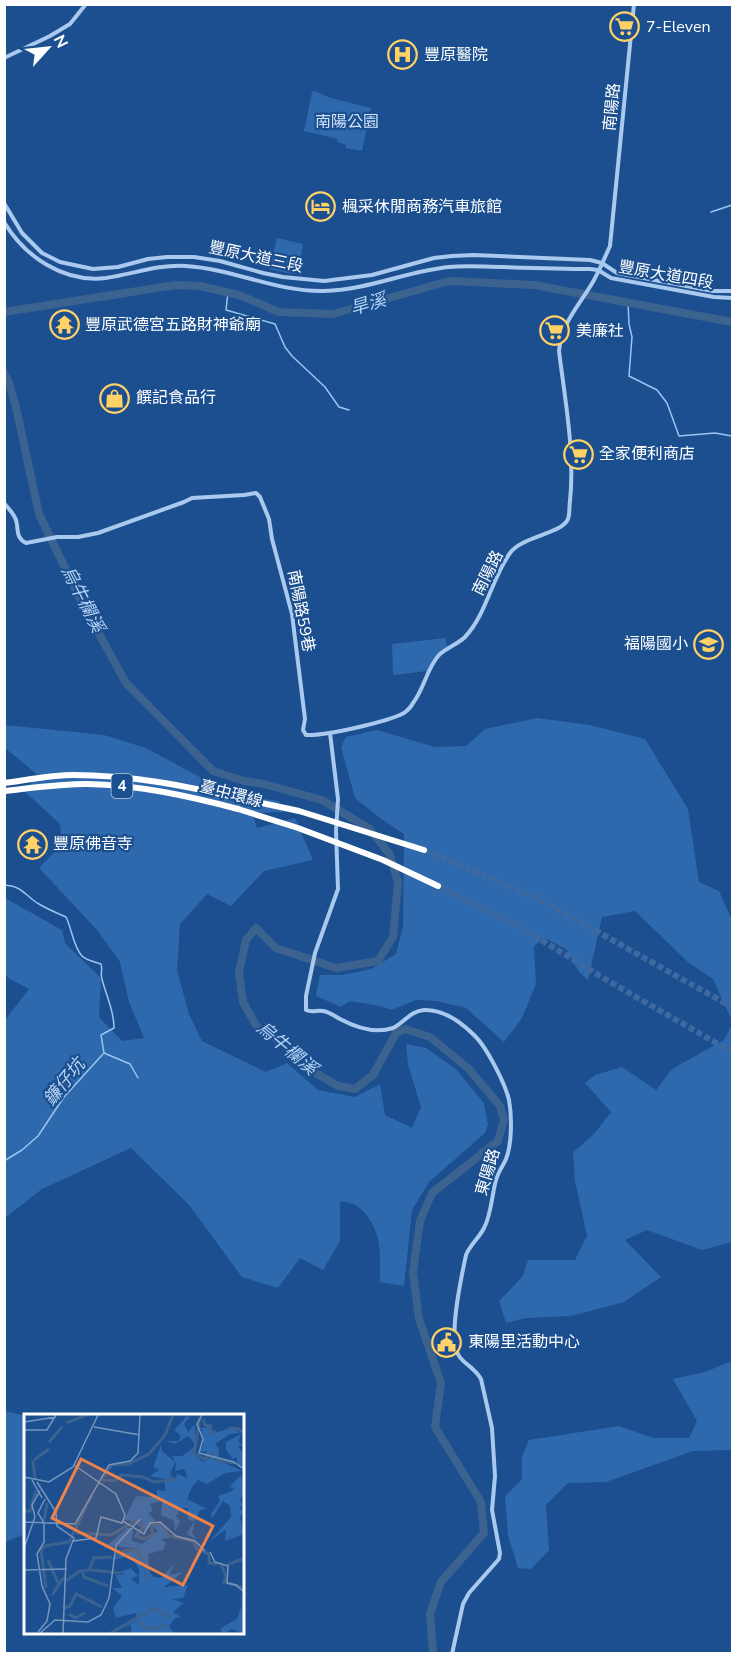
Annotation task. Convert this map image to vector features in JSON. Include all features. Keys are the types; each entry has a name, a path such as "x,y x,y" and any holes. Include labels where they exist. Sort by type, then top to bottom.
{"highway":[{"name":"臺中環線","path":"4,783 75,775 116,777 182,785 299,811 424,850"},
{"name":"臺中環線","path":"4,791 53,785 89,784 123,786 182,795 238,808 298,828 382,860 438,886"}],"street":[{"path":"4,58 70,24 86,4"},
{"name":"南陽路","path":"330,733 394,717 409,709 439,656 465,637 485,604 490,589 511,551 522,543 563,526 568,518 572,473 559,351 563,331 594,280 610,246 634,4"},
{"name":"豐原大道三段","path":"4,203 22,233 42,253 60,262 93,269 118,267 167,257 194,257 283,277 324,281 372,275 434,258 452,256 590,260 602,263"},
{"name":"豐原大道三段","path":"4,222 16,240 38,260 70,275 93,278 105,278 163,266 182,266 206,268 288,289 324,291 354,289 448,267 598,270"},
{"name":"豐原大道四段","path":"602,263 617,273 713,291 732,291"},
{"name":"豐原大道四段","path":"598,270 611,278 714,297 732,298"},
{"name":"南陽路59巷","path":"4,503 16,520 18,536 26,543 99,533 192,498 256,493 269,519 292,614 305,719 303,730 306,735 330,733"},
{"name":"東陽路","path":"330,733 338,791 336,831 338,889 315,953 306,996 306,1010 308,1012 323,1011 350,1024 380,1030 395,1027 410,1015 424,1010 447,1015 470,1030 482,1043 508,1097 510,1108 511,1126 507,1159 497,1176 485,1227 466,1255 454,1337 458,1356 477,1372 481,1379 492,1428 495,1476 492,1510 500,1552 499,1559 469,1593 463,1604 452,1653"}],"green space":[{"name":"南陽公園","path":"314,91 331,98 371,108 362,151 346,148 346,145 337,142 338,139 304,131"},
{"path":"277,238 303,244 298,273 292,274 269,269"},
{"path":"445,638 447,646 439,652 427,671 393,675 392,644"},
{"path":"537,718 590,725 645,739 688,809 699,882 719,891 732,920 732,1021 713,979 689,963 635,911 602,917 588,980 579,972 566,949 545,938 534,946 536,984 522,1018 504,1042 466,1008 437,1001 416,1000 392,1010 350,1001 341,1007 316,996 320,975 343,975 371,969 396,954 403,927 404,834 355,798 341,747 346,737 377,730 435,747 466,746 485,729"},
{"path":"5,725 104,735 146,748 233,795 279,801 283,812 252,813 257,828 295,818 313,860 264,871 231,906 207,894 180,924 177,970 189,1014 202,1041 266,1072 287,1063 318,1090 355,1097 380,1084 385,1115 412,1128 421,1107 408,1065 406,1044 426,1048 456,1069 484,1103 488,1124 485,1133 429,1182 412,1210 404,1286 380,1282 380,1249 376,1232 365,1213 347,1202 340,1202 340,1241 323,1270 300,1258 278,1288 242,1277 189,1205 131,1148 42,1189 5,1218 5,1020 29,989 8,978 5,974 5,898 62,930 65,943 101,978 99,1017 122,1041 144,1038 129,1002 120,962 96,929 39,868 62,844 60,824 23,790 39,776 5,748"},
{"path":"732,1024 732,1242 702,1250 647,1230 625,1240 661,1277 624,1302 571,1316 526,1318 506,1323 499,1301 523,1276 528,1260 575,1260 587,1236 575,1181 573,1152 594,1134 611,1112 585,1083 595,1075 622,1067 656,1090 672,1069 724,1040"},
{"path":"732,1361 732,1450 693,1451 606,1482 568,1483 546,1505 549,1550 531,1569 518,1568 508,1535 505,1496 522,1479 522,1456 529,1440 619,1426 653,1438 689,1438 697,1421 673,1379 705,1372"},
{"path":"5,1411 24,1416 24,1536 22,1535 5,1542"}],"waterway":[{"path":"711,212 732,205"},
{"name":"旱溪","path":"4,312 176,285 200,286 239,295 279,312 333,314 449,281 534,285 732,322"},
{"path":"228,292 226,310 275,324 285,347 292,356 325,387 339,407 349,410"},
{"path":"628,302 632,337 629,376 657,390 667,403 679,436 715,433 732,436"},
{"name":"烏牛欄溪","path":"4,373 16,407 39,514 82,603 126,683 213,771 322,800 370,829 390,855 398,882 393,937 378,961 336,968 276,948 256,928 246,940 239,973 243,1002 257,1027 285,1045 312,1071 338,1086 355,1089 373,1075 396,1033 405,1029 430,1037 468,1068 500,1106 504,1120 498,1141 432,1193 420,1221 413,1272 419,1319 441,1383 435,1427 481,1502 484,1533 441,1582 430,1614 433,1654"},
{"name":"鐮仔坑","path":"4,885 20,889 39,904 66,917 79,952 86,959 101,964 101,977 114,1021 114,1028 101,1035 104,1053"},
{"path":"104,1053 130,1064 138,1078"},
{"name":"鐮仔坑","path":"4,1161 22,1150 38,1136 64,1097 103,1054"}],"tunnel":[{"path":"424,850 537,898 732,1007"},
{"path":"438,886 518,926 732,1052"}],"place":[{"name":"7-Eleven","path":"625,27"},
{"name":"豐原醫院","path":"403,55"},
{"name":"楓采休閒商務汽車旅館","path":"321,207"},
{"name":"豐原武德宮五路財神爺廟","path":"64,325"},
{"name":"美廉社","path":"555,331"},
{"name":"饌記食品行","path":"115,398"},
{"name":"全家便利商店","path":"578,454"},
{"name":"福陽國小","path":"709,644"},
{"name":"豐原佛音寺","path":"32,844"},
{"name":"東陽里活動中心","path":"447,1342"}]}
